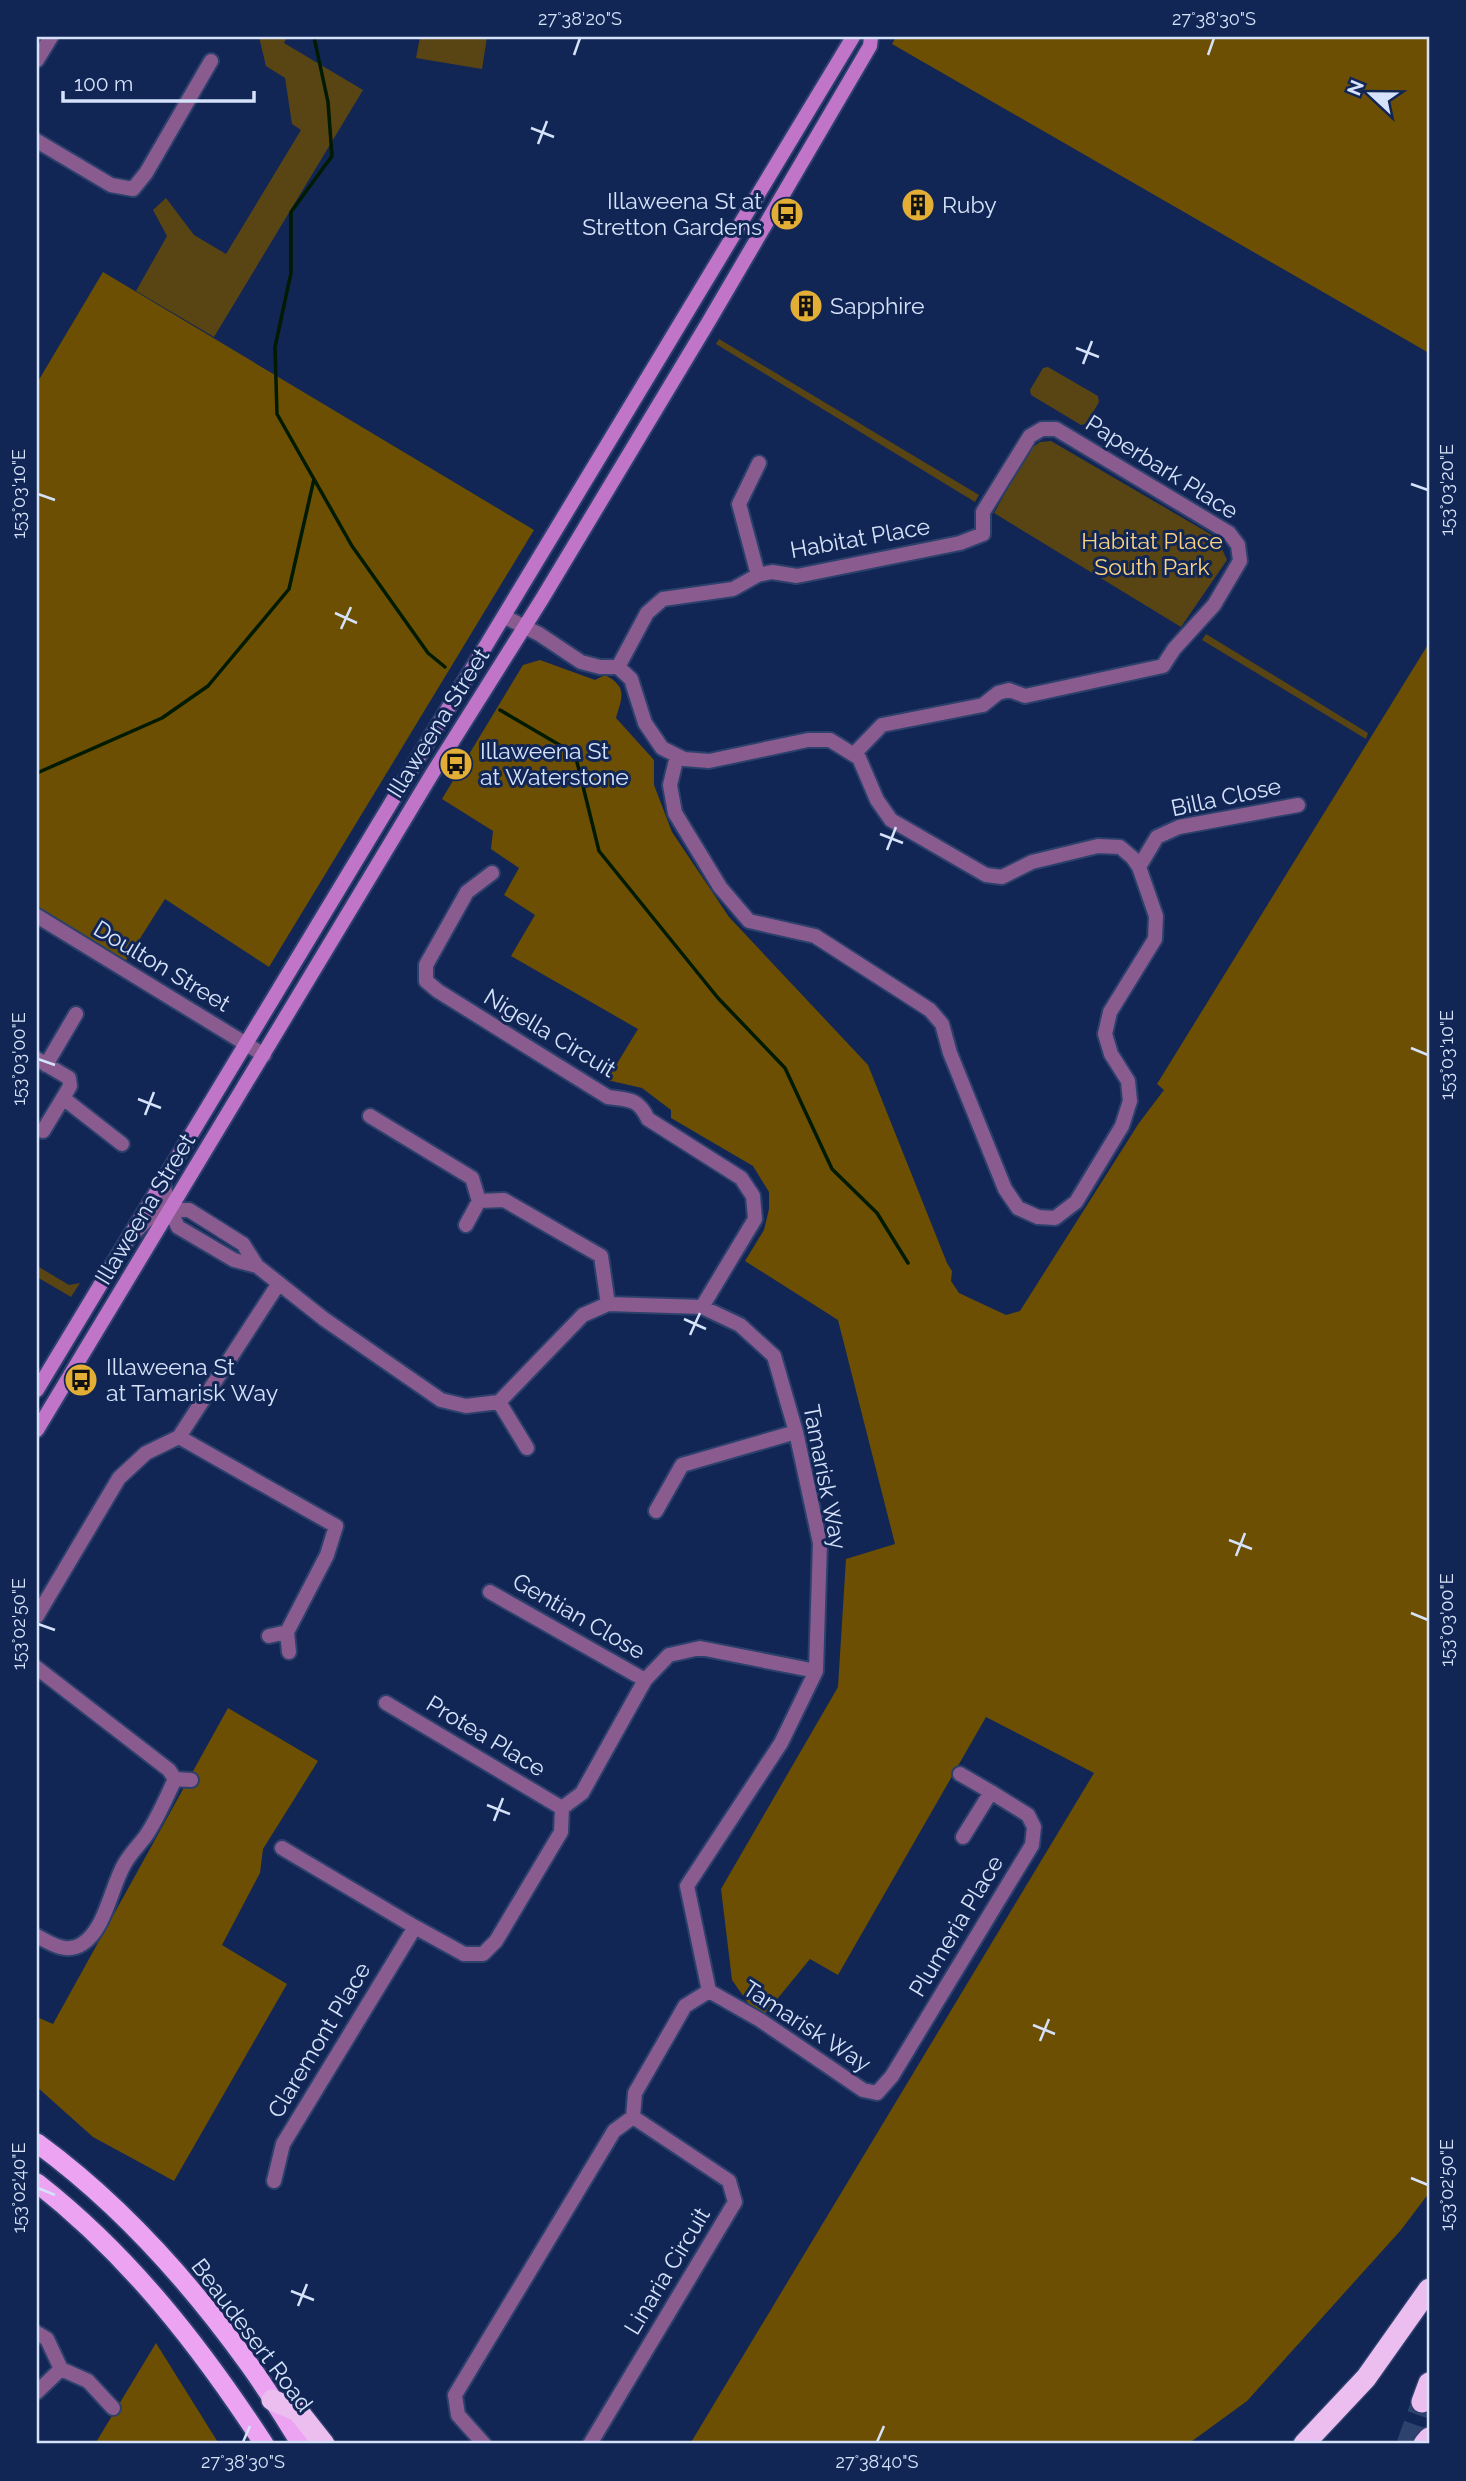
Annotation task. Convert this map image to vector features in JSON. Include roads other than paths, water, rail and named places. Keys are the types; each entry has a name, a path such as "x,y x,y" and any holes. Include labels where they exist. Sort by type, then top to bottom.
{"highway":[{"name":"Beaudesert Road","path":"37,2143 74,2173 160,2256 223,2330 301,2444"},
{"path":"37,2183 88,2226 149,2288 222,2380 264,2444"},
{"path":"1304,2444 1366,2378 1429,2290"},
{"path":"272,2400 298,2411 324,2444"},
{"path":"1423,2444 1429,2438"}],"main road":[{"name":"Illaweena Street","path":"37,1390 853,37"},
{"name":"Illaweena Street","path":"37,1430 432,774 709,321 870,46 871,37"},
{"path":"690,309 709,321"},
{"path":"562,521 587,522"}],"street":[{"path":"37,60 51,37"},
{"path":"37,141 111,185 133,189 146,173 211,61"},
{"name":"Paperbark Place","path":"854,754 881,725 983,705 998,693 1009,690 1026,696 1163,666 1174,649 1214,605 1240,561 1238,545 1229,533 1056,429 1042,429 1030,436 983,512 983,534"},
{"path":"758,463 739,504 758,575"},
{"name":"Habitat Place","path":"618,667 647,613 663,598 733,589 758,575 772,572 797,576 960,543 983,534"},
{"path":"505,617 581,662 600,667 618,667 631,679 645,723 662,748 684,759 709,761 808,740 830,740 859,758 877,800 891,820 986,875 1002,877 1032,862 1098,846 1120,847 1133,858 1139,867 1156,916 1155,939 1110,1012 1105,1034 1111,1054 1128,1081 1130,1101 1122,1126 1076,1202 1055,1218 1038,1217 1018,1208 1004,1189 950,1053 942,1024 930,1010 815,936 749,921 720,887 675,813 670,785 677,756"},
{"name":"Billa Close","path":"1139,867 1157,836 1180,827 1298,805"},
{"name":"Nigella Circuit","path":"492,873 467,892 426,965 426,981 608,1097 632,1100 642,1106 648,1119 741,1178 753,1196 755,1219 702,1307"},
{"name":"Doulton Street","path":"38,919 264,1055"},
{"path":"43,1131 70,1086 69,1078 41,1062 76,1014"},
{"path":"63,1098 122,1144"},
{"path":"370,1116 472,1178 480,1202 466,1225"},
{"path":"162,1180 178,1228 234,1260 257,1266"},
{"path":"187,1182 189,1210"},
{"path":"125,1242 153,1214 189,1210 243,1244 257,1266 324,1319 441,1400 466,1406 499,1402 583,1315 608,1304 601,1256 504,1199 480,1202"},
{"path":"155,1234 178,1228"},
{"path":"37,1616 119,1478 146,1453 180,1437 279,1283"},
{"name":"Tamarisk Way","path":"608,1304 702,1307 740,1325 775,1356 796,1432 820,1544 816,1671 782,1743 687,1886 709,1991 760,2021 863,2090 877,2093"},
{"path":"499,1402 527,1448"},
{"path":"656,1511 682,1465 796,1432"},
{"path":"180,1437 336,1526 327,1555 287,1632 289,1652"},
{"name":"Gentian Close","path":"490,1592 645,1680"},
{"path":"269,1636 287,1632"},
{"path":"282,1847 464,1954 483,1954 496,1941 561,1832 562,1808 582,1793 645,1680 669,1655 700,1648 816,1671"},
{"path":"37,1668 169,1770 175,1779"},
{"name":"Protea Place","path":"386,1703 562,1808"},
{"name":"Plumeria Place","path":"877,2093 892,2076 1032,1845 1034,1828 1028,1815 960,1774"},
{"path":"175,1779 191,1780"},
{"path":"37,1937 59,1948 74,1948 92,1935 113,1896 123,1866 145,1837 175,1779"},
{"name":"Plumeria Place","path":"963,1837 990,1792"},
{"name":"Claremont Place","path":"274,2181 283,2144 415,1927"},
{"path":"484,2444 458,2415 456,2395 614,2131 634,2117 635,2093 685,2006 709,1991"},
{"name":"Linaria Circuit","path":"590,2444 735,2202 729,2180 634,2117"},
{"path":"37,2333 47,2339 61,2369 88,2381 113,2407"},
{"path":"37,2392 61,2369"}],"waterway":[{"path":"314,37 328,102 332,156 291,212 291,273 275,347 277,414 352,546 428,653 445,667"},
{"path":"37,773 162,718 208,686 289,589 314,479"},
{"path":"500,710 575,754 599,851 718,998 785,1068 832,1169 877,1213 908,1263"}],"tunnel":[{"path":"1407,2444 1422,2402"}],"place":[{"name":"Ruby","path":"918,205"},
{"name":"Illaweena St at Stretton Gardens","path":"787,214"},
{"name":"Sapphire","path":"806,306"},
{"name":"Illaweena St at Waterstone","path":"456,764"},
{"name":"Illaweena St at Tamarisk Way","path":"81,1380"}],"park label":[{"name":"Habitat Place South Park","path":"1152,554"}]}
